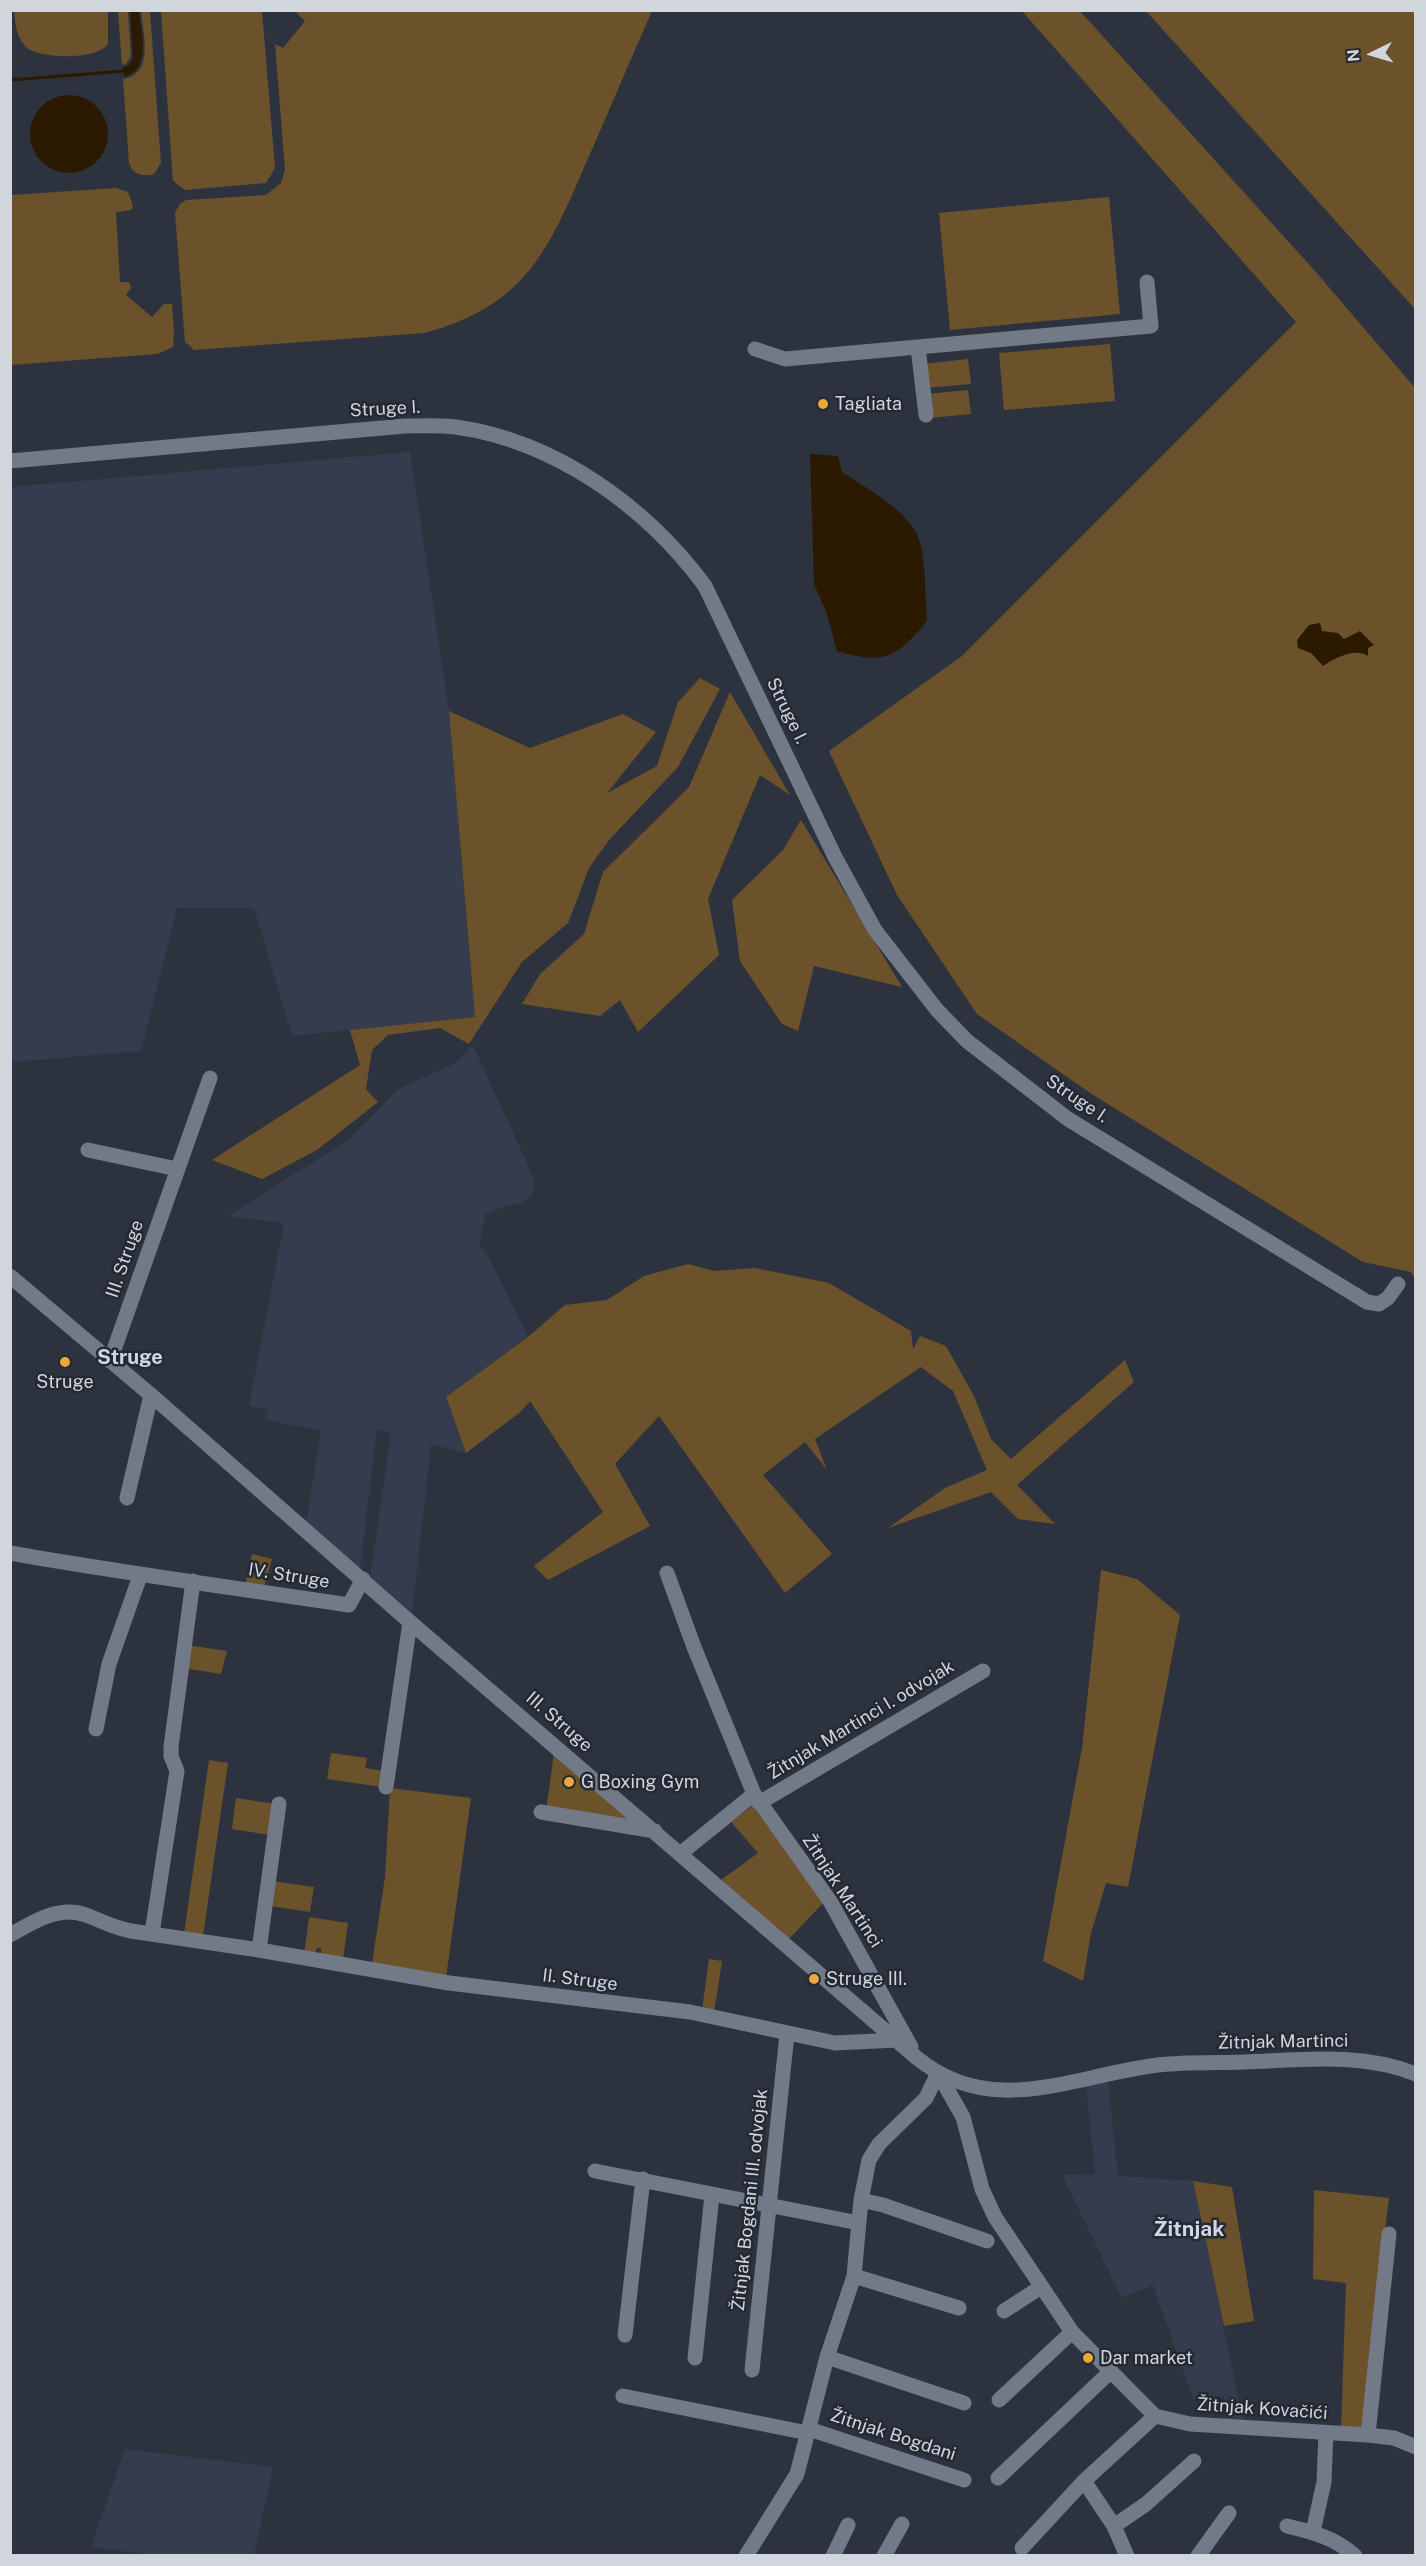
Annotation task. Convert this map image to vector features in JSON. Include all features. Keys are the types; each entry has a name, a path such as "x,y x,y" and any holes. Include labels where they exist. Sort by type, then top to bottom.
{"street":[{"path":"755,349 785,359 1151,326 1147,282"},
{"path":"918,347 926,415"},
{"name":"Struge I.","path":"10,461 405,426 456,427 534,447 584,475 627,503 689,564 705,586 836,857 875,930 930,1001 967,1041 1068,1119 1367,1302 1379,1304 1388,1298 1398,1284"},
{"name":"III. Struge","path":"111,1361 210,1078"},
{"path":"88,1150 177,1170"},
{"name":"III. Struge","path":"10,1276 151,1395 410,1622 917,2058"},
{"path":"127,1498 151,1395"},
{"name":"IV. Struge","path":"10,1553 140,1576 193,1581 349,1605 363,1579"},
{"name":"Žitnjak Martinci","path":"667,1572 694,1647 757,1799 830,1901 917,2058 938,2073 952,2080 1001,2092 1055,2086 1158,2065 1342,2059 1386,2065 1416,2074"},
{"path":"96,1729 109,1664 140,1576"},
{"path":"153,1933 177,1771 171,1756 193,1581"},
{"path":"386,1787 410,1622"},
{"name":"Žitnjak Martinci I. odvojak","path":"757,1799 983,1671"},
{"path":"680,1854 757,1799"},
{"path":"259,1950 279,1804"},
{"path":"541,1812 655,1831"},
{"name":"II. Struge","path":"10,1935 46,1917 69,1912 88,1916 110,1928 259,1950 449,1983 690,2012 835,2043 897,2040"},
{"name":"Žitnjak Bogdani III. odvojak","path":"752,2370 787,2034"},
{"path":"938,2073 963,2116 987,2204 1072,2332 1155,2416 1084,2481 1022,2548"},
{"name":"Žitnjak Bogdani","path":"746,2556 797,2474 827,2357 854,2276 866,2168 874,2151 926,2098 938,2073"},
{"path":"595,2171 859,2223"},
{"path":"626,2335 643,2179"},
{"path":"695,2358 712,2195"},
{"path":"861,2200 883,2205 987,2241"},
{"path":"1368,2435 1389,2234"},
{"path":"854,2276 959,2308"},
{"path":"1004,2311 1041,2287"},
{"path":"999,2400 1072,2332"},
{"path":"827,2357 964,2403"},
{"path":"998,2478 1110,2372"},
{"path":"623,2396 809,2431"},
{"name":"Žitnjak Kovačići","path":"1155,2416 1190,2424 1394,2438 1416,2447"},
{"name":"Žitnjak Bogdani","path":"809,2431 964,2480"},
{"path":"1313,2532 1324,2482 1326,2433"},
{"path":"1114,2526 1146,2504 1194,2461"},
{"path":"1084,2481 1114,2526 1122,2554"},
{"path":"1198,2556 1229,2513"},
{"path":"884,2556 902,2524"},
{"path":"833,2556 848,2525"},
{"path":"1287,2526 1313,2532 1344,2544 1355,2556"}],"shaded area":[{"path":"297,10 652,11 576,187 548,243 532,267 513,288 489,306 460,321 424,333 194,350 185,342 175,213 180,204 186,200 266,195 281,183 285,170 275,44 283,48 305,21"},
{"path":"14,11 108,11 108,44 93,53 81,55 54,56 32,51 25,46 18,34"},
{"path":"118,11 128,11 131,56 126,64 122,65"},
{"path":"130,11 139,11 143,49 138,67 133,73 124,77 123,67 128,66 133,58"},
{"path":"141,11 150,11 161,163 154,174 146,175 136,173 129,163 123,79 133,76 140,70 143,61 145,41"},
{"path":"161,11 262,11 275,168 266,183 185,190 173,181"},
{"path":"1022,11 1080,11 1315,271 1415,388 1415,1279 1411,1272 1363,1262 1090,1093 977,1014 897,895 829,751 962,656 1296,322"},
{"path":"1146,11 1415,11 1415,309"},
{"path":"69,95 84,98 97,106 105,119 108,134 105,149 97,162 84,170 69,173 54,170 41,162 33,149 30,134 33,119 41,106 54,98"},
{"path":"116,188 128,192 133,206 131,210 116,212 120,282 129,282 131,288 126,295 152,317 164,304 172,304 173,347 157,354 11,365 11,195"},
{"path":"1109,197 1120,314 950,330 939,213"},
{"path":"1110,344 1115,401 1004,410 999,353"},
{"path":"968,359 971,384 925,388 923,364"},
{"path":"968,390 971,414 930,418 927,394"},
{"path":"410,452 449,711 475,1017 292,1036 254,908 177,908 141,1051 11,1062 11,487"},
{"path":"810,454 838,456 842,472 898,511 908,520 920,542 927,621 907,643 888,655 867,657 837,651 827,614 814,584"},
{"path":"1320,623 1322,631 1338,633 1344,639 1360,631 1374,645 1368,648 1368,656 1351,653 1323,666 1311,653 1298,648 1297,640 1309,625"},
{"path":"700,678 720,689 678,767 609,840 589,868 568,923 522,962 469,1044 440,1028 388,1035 372,1050 366,1089 378,1102 317,1150 262,1179 212,1160 360,1065 350,1030 475,1017 449,711 530,748 623,714 656,732 607,793 657,766 678,702"},
{"path":"730,692 790,795 760,775 708,899 719,955 638,1032 620,1000 600,1016 522,1004 540,974 584,934 603,872 689,787"},
{"path":"801,820 902,987 814,966 798,1031 782,1024 740,961 732,900 783,850"},
{"path":"473,1045 535,1181 532,1195 524,1201 486,1213 479,1246 486,1252 528,1337 446,1397 466,1453 431,1444 412,1613 370,1579 391,1433 377,1430 360,1569 306,1524 321,1431 266,1420 268,1410 249,1406 284,1223 228,1216 350,1139 398,1089 456,1063"},
{"path":"688,1264 714,1271 755,1268 829,1283 911,1331 913,1349 920,1336 946,1346 974,1396 991,1439 1011,1459 1125,1360 1134,1382 1017,1485 1055,1524 1018,1519 991,1492 888,1528 945,1488 987,1470 953,1391 921,1367 815,1439 827,1470 805,1442 763,1475 832,1554 785,1593 659,1416 615,1464 650,1526 548,1580 534,1566 603,1512 530,1401 519,1413 466,1453 446,1397 528,1337 565,1305 607,1300 644,1276"},
{"path":"252,1554 272,1559 264,1588 245,1585"},
{"path":"1101,1570 1137,1579 1180,1615 1128,1887 1106,1883 1091,1933 1083,1981 1043,1961 1082,1748"},
{"path":"187,1645 227,1651 221,1674 183,1668"},
{"path":"331,1753 367,1758 365,1768 384,1771 382,1787 327,1779"},
{"name":"G Boxing Gym","path":"554,1753 633,1821 546,1811"},
{"path":"209,1760 228,1763 203,1936 184,1934"},
{"path":"390,1788 471,1798 446,1978 372,1964 385,1877"},
{"path":"236,1798 275,1804 270,1835 232,1829"},
{"path":"755,1804 826,1900 788,1940 721,1880 758,1853 731,1822"},
{"path":"273,1881 314,1887 310,1912 270,1906"},
{"path":"309,1917 348,1923 343,1960 321,1955 321,1948 317,1948 315,1954 304,1954"},
{"path":"709,1959 722,1961 714,2013 702,2010"},
{"path":"1108,2081 1118,2176 1193,2181 1244,2425 1225,2423 1224,2396 1193,2399 1153,2285 1122,2298 1062,2175 1095,2174 1086,2085"},
{"path":"1193,2181 1232,2187 1254,2321 1224,2326"},
{"path":"1314,2190 1389,2198 1362,2427 1341,2430 1346,2283 1313,2279"},
{"path":"125,2449 273,2467 254,2555 159,2556 91,2547"}],"waterway":[{"path":"10,80 125,71"}],"place":[{"name":"Tagliata","path":"823,404"},
{"name":"Struge","path":"65,1362"},
{"name":"G Boxing Gym","path":"569,1782"},
{"name":"Struge III.","path":"814,1979"},
{"name":"Dar market","path":"1088,2358"}],"district":[{"name":"Struge","path":"130,1358"},
{"name":"Žitnjak","path":"1189,2230"}]}
